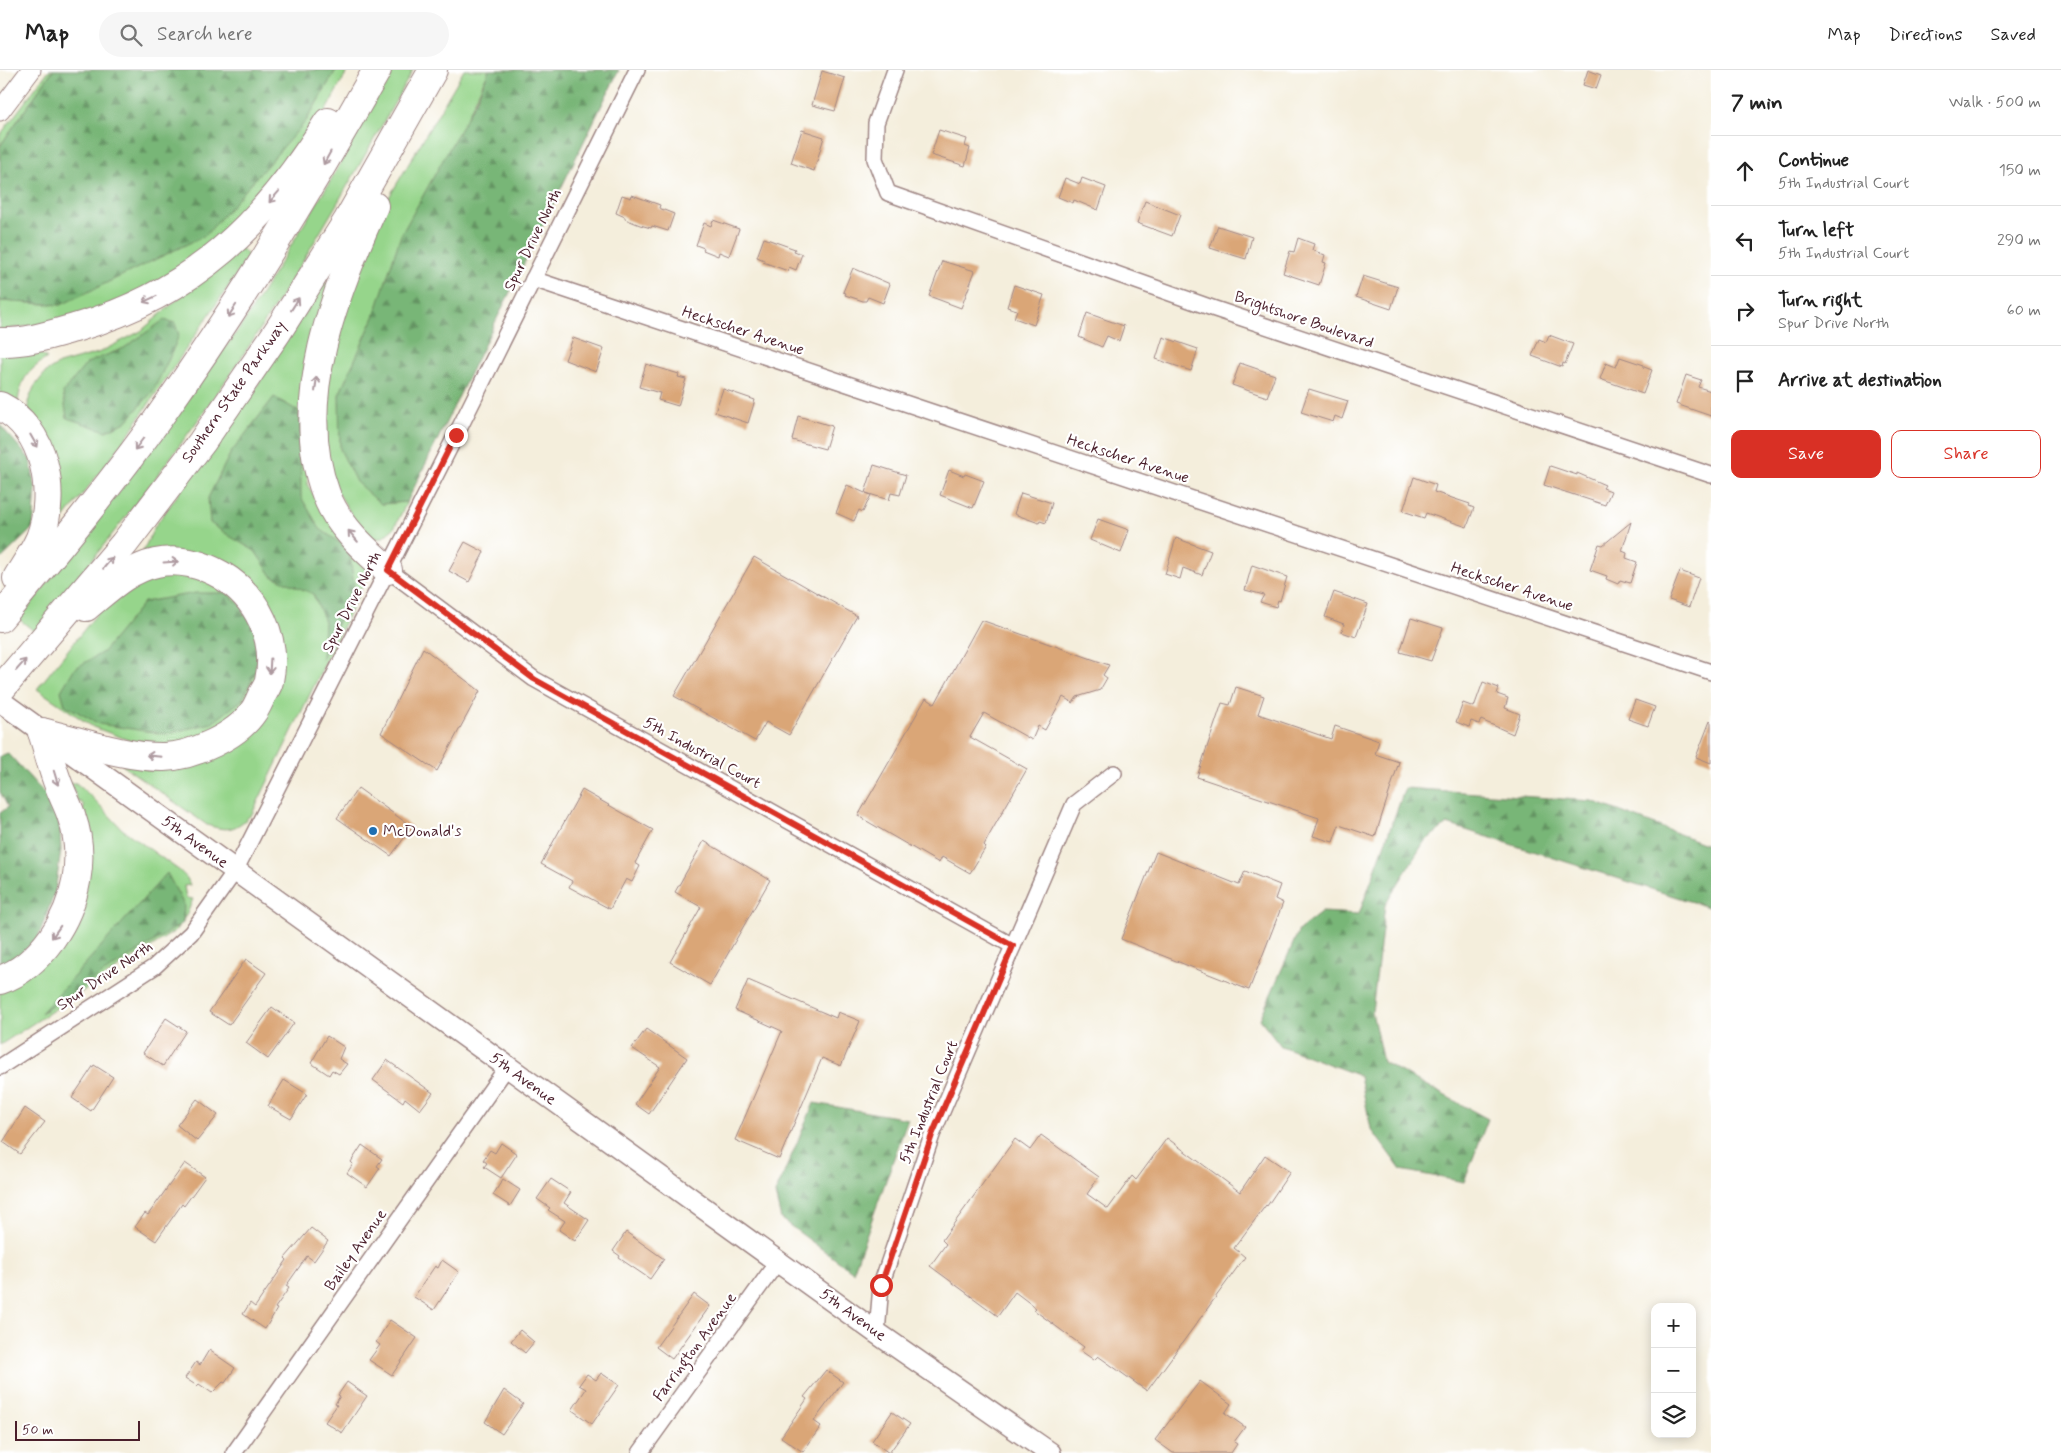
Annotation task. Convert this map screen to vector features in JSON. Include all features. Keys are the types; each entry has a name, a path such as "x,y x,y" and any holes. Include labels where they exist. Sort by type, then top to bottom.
{"highway":[{"path":"0,342 14,342 54,334 104,319 154,298 200,270 242,233 277,194 310,151 361,70"},
{"path":"0,618 73,530 160,417 244,292 316,178 377,70"},
{"path":"388,570 364,549 343,524 326,496 316,456 313,410 319,364 338,295 357,243 435,70"},
{"name":"Southern State Parkway","path":"0,690 124,544 202,442 278,330 348,220 435,70"},
{"path":"0,406 6,409 28,430 40,452 48,482 48,507 40,538 0,609"},
{"path":"42,732 131,754 165,757 198,751 227,736 253,713 269,682 271,650 264,621 250,598 231,581 209,568 182,561 156,563 129,572 43,641"},
{"path":"0,980 11,976 42,952 64,921 75,887 79,852 73,819 59,786 42,732"}],"main road":[{"name":"5th Avenue","path":"0,701 877,1333 1050,1453"}],"street":[{"path":"0,111 31,70"},
{"name":"Spur Drive North","path":"0,1067 154,967 191,933 235,871 388,570 637,70"},
{"name":"Brightshore Boulevard","path":"895,70 876,123 875,159 888,193 1215,309 1711,475"},
{"name":"Heckscher Avenue","path":"533,279 1711,672"},
{"name":"5th Industrial Court","path":"388,570 534,679 1013,946"},
{"name":"5th Industrial Court","path":"877,1333 881,1285 932,1135 1074,804 1114,773"},
{"name":"Bailey Avenue","path":"234,1453 507,1067"},
{"name":"Farrington Avenue","path":"640,1453 778,1261"}],"green space":[{"path":"49,70 53,70 0,146 0,135"},
{"path":"53,70 336,70 306,121 206,235 61,305 0,301 0,146"},
{"path":"336,70 348,70 312,136 212,246 142,292 71,320 0,330 0,301 61,305 306,121"},
{"path":"392,70 413,70 338,202 259,331 179,447 35,632 19,619 117,495 244,322 328,185"},
{"path":"464,70 489,70 339,395 381,504 407,502 394,528 382,538 366,539 327,474 323,406 345,303 385,204"},
{"path":"489,70 619,70 407,502 381,504 356,482 340,449 339,395 374,317 401,235 477,99"},
{"path":"239,246 249,256 121,445 62,521 55,515 30,417 28,402 34,387 46,372 59,364 98,353 141,331"},
{"path":"325,282 334,289 305,432 308,486 331,520 371,568 252,814 236,826 226,829 207,825 122,765 164,764 270,703 258,589 143,551 155,526 259,383"},
{"path":"164,320 175,323 179,335 153,391 126,422 106,431 67,418 63,392 87,363 124,348"},
{"path":"36,351 47,358 28,373 25,378 17,408 0,397 0,352"},
{"path":"274,397 300,412 301,497 320,529 349,549 354,585 322,659 324,619 313,594 272,576 255,551 210,523 208,498 230,454"},
{"path":"0,425 30,459 36,490 33,528 0,560"},
{"path":"178,568 242,596 262,676 236,723 192,744 130,747 131,741 93,727 37,689 114,592"},
{"path":"196,593 226,593 256,617 261,643 257,669 242,700 212,723 165,734 99,724 65,705 61,691 74,669 103,652 144,602"},
{"path":"8,753 54,804 60,828 61,851 55,892 38,938 11,963 0,965 0,813 8,807 0,792 0,756"},
{"path":"71,783 76,783 93,798 122,829 180,871 187,878 190,885 184,886 186,898 193,899 187,914 175,931 0,1045 0,990 60,944 84,806 81,802 78,802"},
{"path":"1405,788 1592,801 1711,846 1711,908 1447,824 1424,842 1385,905 1372,1012 1383,1062 1488,1119 1464,1182 1401,1170 1371,1129 1360,1076 1281,1046 1260,1019 1299,930 1322,912 1359,914"},
{"path":"167,873 184,905 183,923 41,1013"},
{"path":"814,1103 908,1119 853,1272 781,1219 775,1194"}],"building":[{"path":"1588,70 1601,75 1596,89 1583,85"},
{"path":"822,71 845,78 835,111 812,105"},
{"path":"802,130 824,137 814,171 791,163"},
{"path":"939,130 967,139 965,146 970,148 965,166 931,155"},
{"path":"1065,178 1080,184 1082,178 1106,187 1098,210 1074,200 1073,203 1058,197"},
{"path":"622,195 631,198 632,195 660,205 659,208 674,214 668,231 652,226 651,228 640,225 616,213"},
{"path":"1145,201 1180,215 1172,236 1137,223"},
{"path":"713,220 739,229 729,256 719,252 718,256 696,245 704,223 711,226"},
{"path":"1218,226 1252,237 1246,259 1210,248"},
{"path":"764,238 795,249 794,251 802,254 796,270 789,267 788,271 763,262 764,260 757,257"},
{"path":"1298,238 1314,244 1312,250 1325,255 1323,262 1326,263 1319,285 1283,273 1290,251 1294,252"},
{"path":"942,261 975,271 961,308 929,296"},
{"path":"853,268 890,284 883,303 868,297 866,301 863,301 845,295 846,293 843,292"},
{"path":"1363,276 1398,287 1391,309 1356,297"},
{"path":"1014,285 1044,295 1034,325 1014,318 1017,310 1007,307"},
{"path":"1087,313 1124,326 1119,341 1107,336 1102,347 1079,337"},
{"path":"1549,335 1573,344 1562,367 1532,356 1539,339 1546,342"},
{"path":"1163,337 1198,349 1191,371 1156,359"},
{"path":"573,338 604,349 596,372 565,360"},
{"path":"1620,357 1644,365 1644,367 1652,370 1643,394 1600,379 1606,363 1616,367"},
{"path":"1240,363 1275,375 1267,397 1232,385"},
{"path":"646,364 679,374 678,377 686,379 678,406 658,400 660,393 639,387"},
{"path":"1686,375 1701,380 1698,387 1711,391 1711,416 1676,404"},
{"path":"723,389 755,400 748,423 715,412"},
{"path":"1309,389 1348,401 1342,419 1335,416 1333,422 1301,412"},
{"path":"798,416 832,426 825,449 792,440"},
{"path":"874,465 906,475 900,495 891,493 889,500 866,493 871,495 863,512 859,510 854,521 836,513 847,485 865,493"},
{"path":"1550,466 1577,475 1577,473 1605,485 1603,488 1611,491 1605,505 1544,485"},
{"path":"949,470 984,481 973,508 940,495"},
{"path":"1414,477 1436,485 1434,492 1470,504 1469,506 1474,508 1467,527 1426,513 1424,518 1403,511"},
{"path":"1021,493 1052,503 1046,523 1040,521 1039,523 1014,514"},
{"path":"1098,519 1129,530 1121,553 1090,540"},
{"path":"1631,522 1622,551 1627,553 1626,558 1637,562 1630,583 1620,580 1618,584 1606,579 1607,576 1590,570 1599,544 1603,545"},
{"path":"1176,538 1211,551 1202,575 1183,568 1180,579 1165,574"},
{"path":"465,542 484,552 469,582 449,571"},
{"path":"754,557 857,616 789,735 766,722 755,741 674,696"},
{"path":"1252,565 1287,577 1280,601 1278,600 1276,607 1260,602 1264,595 1245,590"},
{"path":"1680,571 1699,578 1689,607 1669,600"},
{"path":"1334,592 1368,604 1356,637 1342,632 1344,624 1325,617"},
{"path":"1411,618 1443,628 1431,661 1400,652"},
{"path":"981,620 1109,665 1103,675 1107,678 1100,690 1077,697 1073,703 1063,697 1045,730 1038,726 1032,740 984,713 970,737 1027,769 984,845 986,847 970,873 942,857 939,863 858,816 926,698 935,704"},
{"path":"423,648 480,691 437,771 381,733"},
{"path":"1483,682 1499,688 1497,694 1508,698 1505,708 1520,714 1513,734 1481,720 1479,724 1471,721 1469,727 1456,722 1463,703 1474,707"},
{"path":"1236,687 1264,696 1258,714 1331,739 1335,726 1379,741 1375,754 1399,762 1375,837 1339,825 1333,842 1313,836 1319,818 1197,777 1222,703 1230,705"},
{"path":"1635,700 1655,707 1648,726 1628,719"},
{"path":"1711,722 1711,763 1696,757"},
{"path":"358,788 412,827 391,856 337,818"},
{"path":"582,790 653,830 635,863 640,866 632,882 626,879 610,909 569,887 572,881 541,864"},
{"path":"704,841 770,880 710,985 670,962 701,907 675,892"},
{"path":"1156,852 1239,885 1245,871 1280,885 1275,899 1283,903 1249,990 1121,939"},
{"path":"246,959 266,973 229,1025 209,1012"},
{"path":"748,980 836,1018 838,1012 860,1021 841,1066 822,1058 779,1159 735,1140 782,1031 735,1010"},
{"path":"272,1007 294,1023 268,1059 246,1043"},
{"path":"166,1018 186,1031 163,1066 143,1053"},
{"path":"646,1029 687,1058 649,1114 635,1104 660,1067 632,1048"},
{"path":"327,1036 344,1047 339,1059 347,1064 339,1074 332,1070 329,1075 311,1063"},
{"path":"387,1060 433,1093 420,1110 405,1098 403,1102 373,1080"},
{"path":"94,1065 113,1077 91,1111 72,1098"},
{"path":"284,1080 307,1094 291,1119 268,1106"},
{"path":"197,1099 218,1115 197,1141 177,1125"},
{"path":"25,1108 45,1122 20,1154 3,1142"},
{"path":"1041,1135 1099,1177 1087,1194 1108,1209 1132,1176 1136,1180 1167,1138 1240,1192 1265,1155 1290,1172 1267,1206 1234,1248 1245,1257 1147,1391 1098,1356 1094,1360 1081,1351 1084,1347 1034,1310 1036,1308 1015,1292 998,1316 930,1266 946,1244 942,1240 1015,1139 1030,1150"},
{"path":"501,1143 517,1154 501,1178 484,1167 487,1163 483,1160 490,1150 495,1153"},
{"path":"362,1145 382,1159 377,1166 380,1168 367,1187 347,1173 353,1164 351,1162"},
{"path":"185,1163 205,1177 184,1206 182,1204 156,1241 135,1227 145,1213 148,1215"},
{"path":"503,1179 520,1190 510,1206 493,1195"},
{"path":"551,1179 571,1192 564,1203 589,1220 575,1241 559,1230 565,1221 548,1210 550,1208 537,1199"},
{"path":"311,1228 328,1241 314,1261 307,1256 286,1286 289,1288 275,1308 277,1309 265,1329 243,1314 250,1303 255,1307 287,1260 285,1258"},
{"path":"626,1232 664,1259 650,1279 619,1258 620,1256 613,1251"},
{"path":"442,1260 459,1272 434,1310 414,1297 435,1266 438,1268"},
{"path":"694,1294 710,1306 672,1359 656,1347"},
{"path":"390,1320 417,1338 392,1375 369,1360 380,1345 376,1342"},
{"path":"520,1330 534,1342 525,1353 511,1341"},
{"path":"209,1350 235,1368 225,1383 223,1382 212,1393 199,1384 197,1386 185,1378 196,1362 200,1365"},
{"path":"826,1370 843,1382 814,1421 821,1426 803,1452 781,1437 807,1399 804,1397"},
{"path":"601,1373 619,1385 592,1424 572,1410 586,1389 579,1385 587,1374 596,1380"},
{"path":"1200,1381 1231,1404 1225,1413 1245,1427 1234,1442 1237,1444 1231,1453 1173,1453 1155,1440"},
{"path":"347,1382 367,1396 342,1433 325,1422 337,1405 335,1404 340,1396 338,1395"},
{"path":"504,1390 523,1404 502,1434 485,1422"},
{"path":"892,1412 910,1424 889,1453 872,1441"}],"place":[{"name":"McDonald's","path":"373,831"}],"route":[{"path":"456,435 388,570 534,679 1013,946 932,1135 881,1285"}]}
